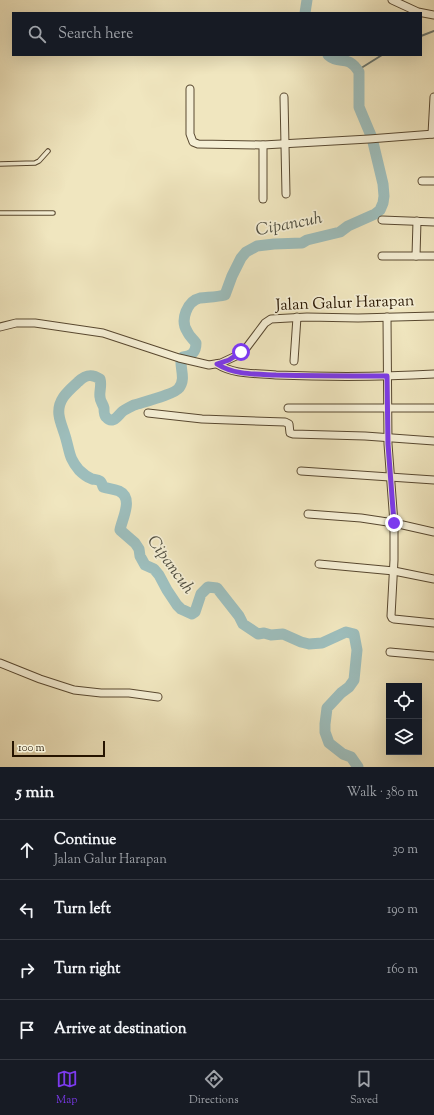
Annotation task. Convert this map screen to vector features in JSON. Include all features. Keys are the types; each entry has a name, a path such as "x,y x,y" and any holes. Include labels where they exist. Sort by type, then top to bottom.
{"street":[{"path":"392,0 418,12"},
{"path":"410,8 412,0"},
{"path":"422,13 434,15"},
{"path":"190,89 190,134 193,142 198,144 263,145 433,134 434,97"},
{"path":"284,97 286,194"},
{"path":"263,145 264,199"},
{"path":"422,181 434,181"},
{"path":"382,220 434,222"},
{"path":"416,256 417,221"},
{"path":"382,256 434,256"},
{"name":"Jalan Galur Harapan","path":"0,327 16,323 35,323 103,333 203,365 217,364 229,360 241,352 268,321 297,317 434,316"},
{"path":"294,361 297,317"},
{"path":"387,317 388,437 394,523 394,571 391,616 392,618 434,623"},
{"path":"217,364 223,368 238,372 309,376 387,376 434,374"},
{"path":"288,408 434,408"},
{"path":"148,414 202,419 286,422 289,424 290,433 292,434 434,440"},
{"path":"301,471 434,480"},
{"path":"308,514 353,517 394,523 434,532"},
{"path":"319,564 394,571 434,579"},
{"path":"390,652 434,656"},
{"path":"0,663 40,679 74,690 101,693 129,693 158,697"}],"lane":[{"path":"0,164 35,163 39,161 48,151"},
{"path":"0,213 53,213"}],"waterway":[{"name":"Cipancuh","path":"305,12 307,0"},
{"path":"422,36 434,31"},
{"name":"Cipancuh","path":"329,56 336,60 351,63 359,72 359,107 372,138 383,184 384,196 380,210 375,214 348,226 340,232 307,240 302,243 257,246 246,252 241,258 232,276 225,295 200,298 195,300 188,307 184,322 185,327 196,343 196,346 192,353 181,359 182,381 181,385 176,390 134,405 111,420 105,416 104,408 100,400 100,379 91,375 86,376 61,400 59,415 73,462 85,475 100,481 103,487 119,491 126,498 125,515 120,530 135,543 145,565 154,569 159,575 167,590 181,609 192,614 195,612 201,594 208,587 217,588 239,616 243,624 258,634 283,634 309,644 322,643 346,632 354,634 357,650 354,680 349,687 327,708 325,732 329,743 343,754 351,757 358,767"},
{"path":"358,70 380,56"}],"route":[{"path":"241,352 229,360 217,364 223,368 238,372 309,376 387,376 389,466 394,523"}]}
